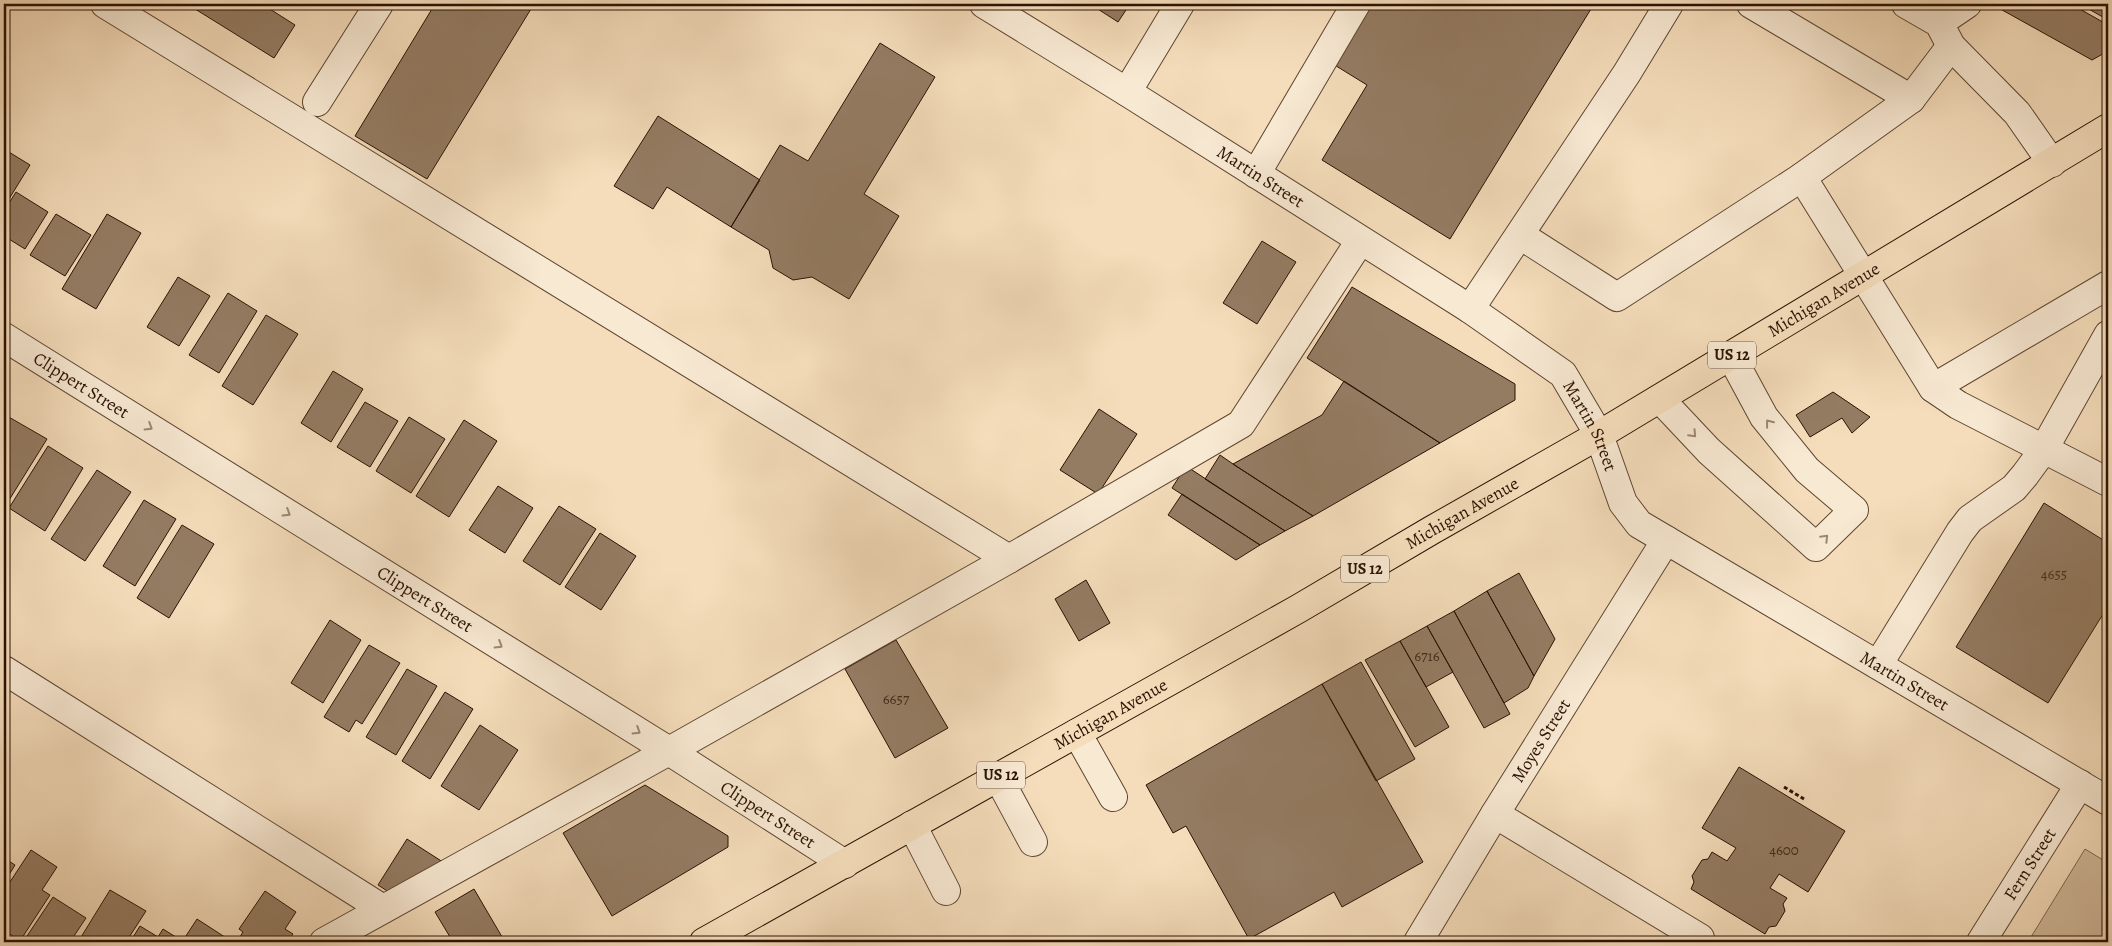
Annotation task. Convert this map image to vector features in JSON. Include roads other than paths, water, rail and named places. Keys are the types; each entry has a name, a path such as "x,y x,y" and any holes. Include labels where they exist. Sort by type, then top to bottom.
{"main road":[{"name":"Michigan Avenue","path":"704,942 1298,609 1599,435 2108,128"}],"street":[{"path":"105,4 1009,559"},
{"path":"316,102 379,4"},
{"name":"Martin Street","path":"984,4 1127,92 1470,310 1563,374 1599,435 1623,503 1639,524 2108,801"},
{"path":"1127,92 1180,4"},
{"path":"1256,174 1356,4"},
{"path":"1470,310 1627,73 1669,4"},
{"path":"1751,4 1911,99"},
{"path":"1906,4 1945,34 2017,113 2052,163"},
{"path":"1520,235 1617,297 1802,177 1911,99 1945,34 1967,4"},
{"path":"1802,177 1934,388 1958,405 2108,482"},
{"path":"324,942 669,751 1009,559 1241,424 1360,241"},
{"path":"1934,388 2108,285"},
{"path":"1878,665 1960,532 1970,519 2014,488 2044,449 2108,335"},
{"name":"Clippert Street","path":"4,337 669,751 845,864"},
{"path":"1660,399 1708,451 1816,547 1854,510 1806,470 1770,425 1731,356"},
{"name":"Moyes Street","path":"1418,942 1495,814 1666,540"},
{"path":"4,670 383,909"},
{"path":"1077,733 1113,797"},
{"path":"998,777 1033,842"},
{"name":"Fern Street","path":"1982,942 2080,784"},
{"path":"1495,814 1700,938 1697,942"},
{"path":"912,825 946,891"}]}
